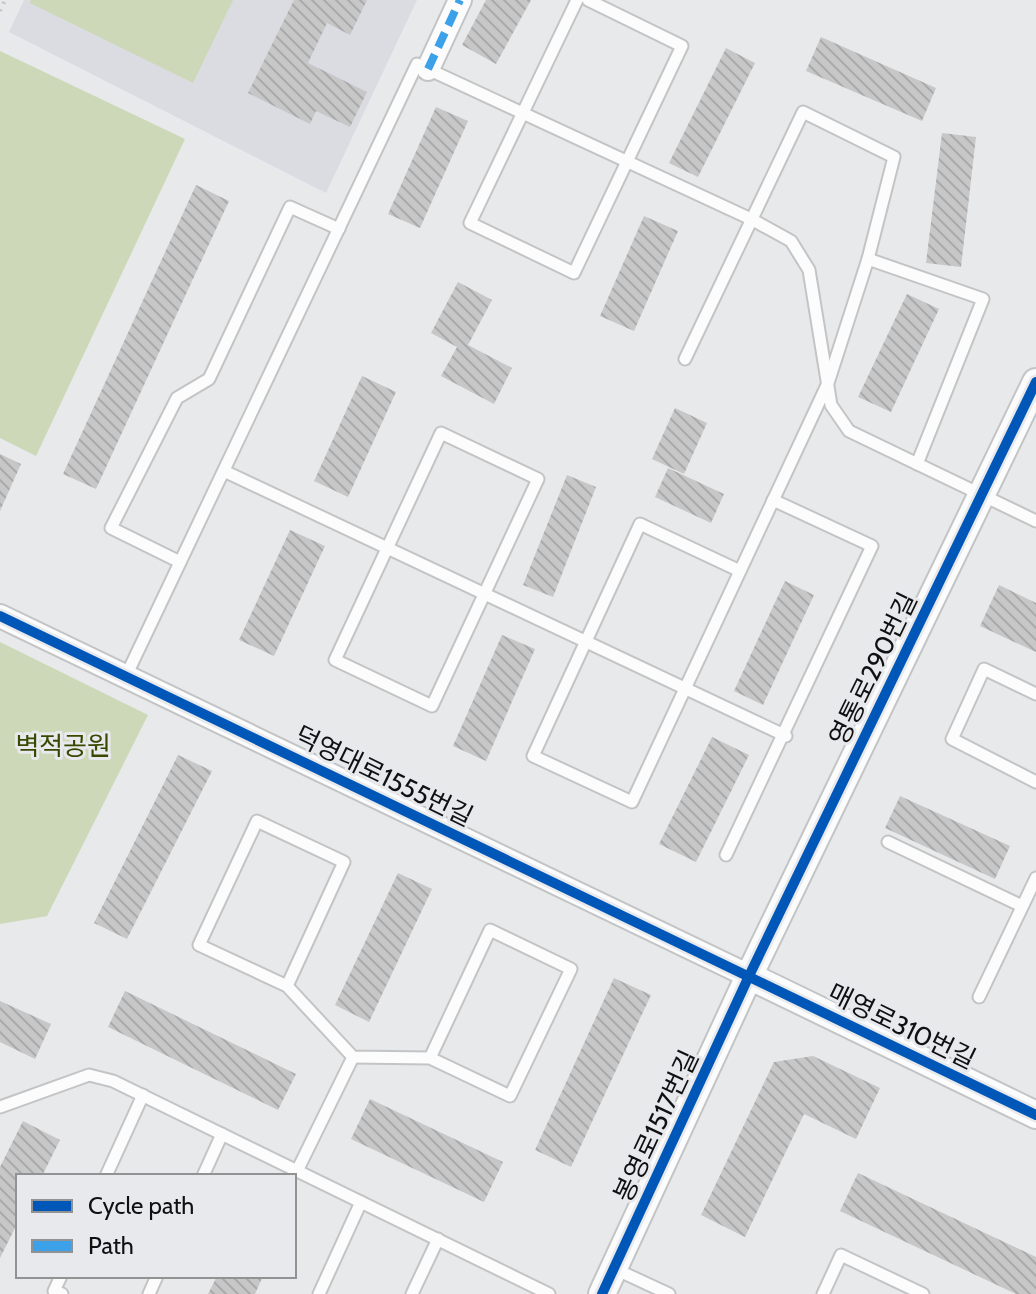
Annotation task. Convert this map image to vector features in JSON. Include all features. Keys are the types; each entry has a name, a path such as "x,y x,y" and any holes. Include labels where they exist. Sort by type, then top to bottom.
{"street":[{"path":"428,69 460,0"},
{"name":"영통로290번길","path":"749,976 1036,382"},
{"name":"덕영대로1555번길","path":"0,616 749,976"},
{"name":"매영로310번길","path":"749,976 1036,1115"},
{"name":"봉영로1517번길","path":"602,1294 749,976"}],"lane":[{"path":"577,0 470,223 574,273 682,46 588,0"},
{"path":"126,676 417,64 751,219 791,241 809,270 831,405 849,431 1036,521"},
{"path":"685,359 803,112 894,157 868,259 828,383 632,802 533,756 640,524 740,571"},
{"path":"180,562 111,528 177,398 209,379 290,207 339,229"},
{"path":"868,259 983,299 917,464"},
{"path":"441,433 538,479 432,706 335,660 388,548 441,433"},
{"path":"224,471 785,735"},
{"path":"726,855 872,546 773,500"},
{"path":"1036,694 984,669 952,739 1036,782"},
{"path":"287,986 344,862 257,821 199,945 287,986 353,1057 430,1058 510,1096 571,969 490,930 430,1058"},
{"path":"888,842 1022,906"},
{"path":"979,997 1036,878"},
{"path":"297,1171 353,1057"},
{"path":"0,1107 89,1075 113,1081 549,1294"},
{"path":"107,1174 143,1095"},
{"path":"204,1174 222,1134"},
{"path":"319,1294 361,1202"},
{"path":"412,1294 438,1239"},
{"path":"823,1294 841,1255 923,1294"},
{"path":"614,1269 669,1294"},
{"path":"60,1278 54,1291 62,1294"}],"path":[{"path":"0,11 5,0"}],"shaded area":[{"path":"24,0 417,0 326,193 9,32"}],"green space":[{"path":"31,0 233,0 193,83 30,3"},
{"path":"0,51 185,139 36,456 0,438"},
{"name":"벽적공원","path":"0,642 148,715 47,916 0,924"}],"building":[{"path":"294,0 367,0 350,35 327,23 308,63 367,92 350,127 316,111 310,124 248,93"},
{"path":"486,0 531,0 496,64 462,45"},
{"path":"821,37 936,88 922,121 806,71"},
{"path":"726,48 755,63 698,177 669,163"},
{"path":"436,107 468,121 420,228 388,214"},
{"path":"942,133 976,137 961,267 926,263"},
{"path":"196,185 229,201 96,489 63,474"},
{"path":"644,216 678,231 634,331 600,316"},
{"path":"458,282 492,300 468,345 512,368 494,404 441,376 457,347 431,333"},
{"path":"907,294 939,309 891,412 858,397"},
{"path":"362,376 396,392 348,497 314,481"},
{"path":"675,408 707,423 684,474 652,459"},
{"path":"0,454 21,464 0,511"},
{"path":"668,468 724,494 711,523 655,497"},
{"path":"567,475 596,487 553,597 523,585"},
{"path":"290,530 325,546 274,656 239,640"},
{"path":"785,581 814,595 763,705 734,691"},
{"path":"999,585 1036,603 1036,652 980,626"},
{"path":"502,635 535,649 486,761 453,746"},
{"path":"712,737 749,755 696,862 659,844"},
{"path":"178,755 212,771 127,939 94,923"},
{"path":"900,796 1010,846 995,879 885,828"},
{"path":"398,873 432,889 369,1022 335,1005"},
{"path":"614,978 651,995 571,1167 535,1150"},
{"path":"125,991 296,1074 278,1110 108,1027"},
{"path":"0,1001 51,1024 35,1059 0,1042"},
{"path":"813,1056 880,1088 856,1139 804,1114 745,1237 701,1215 774,1062"},
{"path":"370,1099 503,1162 484,1202 351,1139"},
{"path":"23,1121 60,1140 43,1174 16,1174 16,1226 0,1258 0,1167"},
{"path":"858,1173 1036,1257 1036,1294 1016,1294 840,1211"},
{"path":"216,1278 262,1278 255,1294 208,1294"}],"marked path":[{"path":"428,69 460,0"}],"cycle path":[{"path":"602,1294 749,976 1036,382"},
{"path":"0,616 1036,1115"}]}
